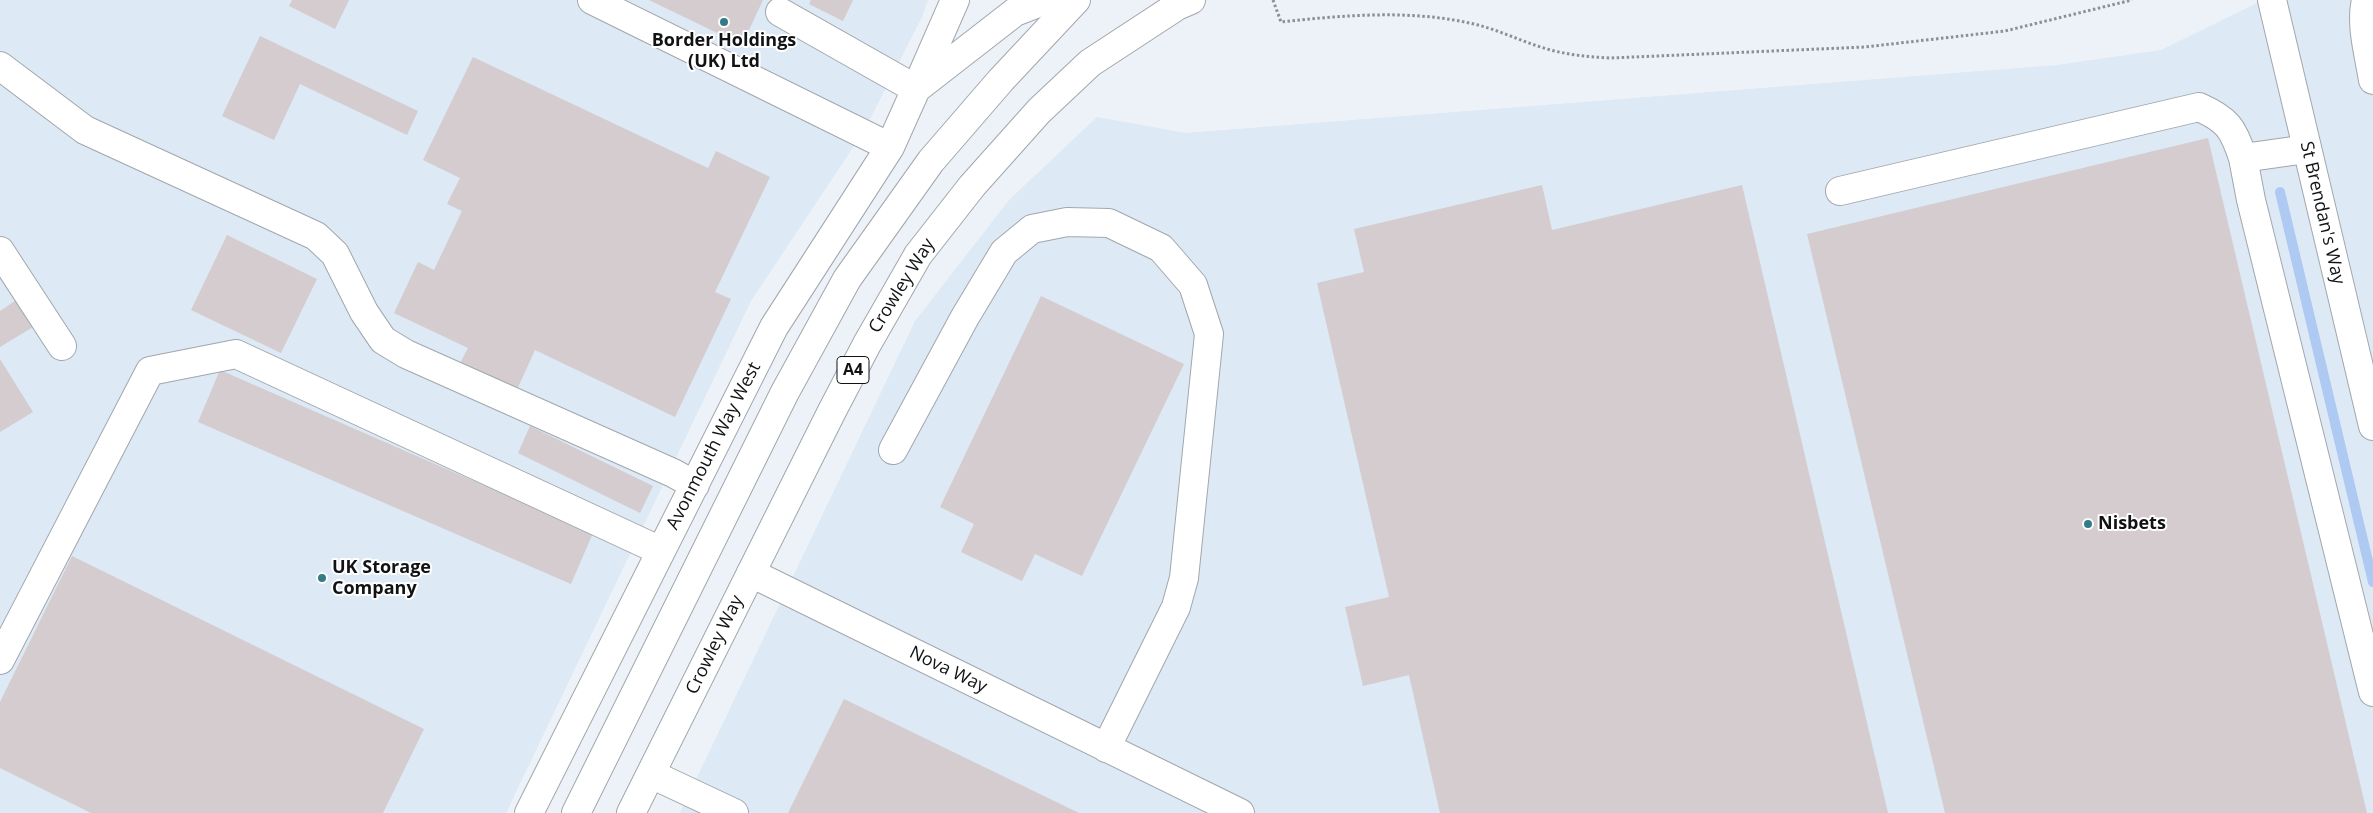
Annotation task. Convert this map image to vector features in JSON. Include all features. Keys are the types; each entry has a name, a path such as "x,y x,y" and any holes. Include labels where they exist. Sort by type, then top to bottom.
{"main road":[{"path":"592,0 890,148"},
{"name":"Avonmouth Way West","path":"529,813 774,327 890,148 955,0"},
{"name":"Avonmouth Way West","path":"916,89 1015,12 1046,0"},
{"path":"576,813 785,392 847,279 931,161 1001,80 1076,0"},
{"name":"Crowley Way","path":"631,813 866,344 918,256 972,186 1039,111 1090,63 1177,6 1191,0"},
{"name":"St Brendan's Way","path":"2272,0 2371,410"},
{"path":"2366,0 2364,16 2373,80"},
{"path":"780,12 916,89"},
{"path":"0,66 85,130 316,236 335,254 364,312 383,340 406,354 673,473 695,485"},
{"path":"1840,191 2199,107 2223,119 2235,133 2243,158 2251,200 2373,692"},
{"path":"2243,158 2307,149"},
{"path":"893,450 965,316 1004,252 1032,229 1067,222 1109,224 1160,248 1193,285 1209,334 1184,578 1176,607 1106,748"},
{"path":"0,251 62,346"},
{"path":"0,660 150,371 236,354 661,551"},
{"name":"Nova Way","path":"751,573 1240,813"},
{"path":"651,774 734,813"}],"path":[{"path":"1273,0 1281,22 1328,17 1428,15 1478,25 1546,49 1578,56 1610,58 1884,45 2005,31 2132,0"}],"shaded area":[{"path":"0,0 928,0 922,17 864,131 751,301 506,813 0,813"},
{"path":"2263,0 2373,0 2373,813 680,813 915,321 1009,200 1097,117 1186,133 2057,65 2161,50"}],"building":[{"path":"292,0 349,0 335,29 289,6"},
{"name":"Border Holdings (UK) Ltd","path":"649,0 763,0 742,45"},
{"name":"Border Holdings (UK) Ltd","path":"811,0 853,0 843,21 809,4"},
{"path":"260,36 418,111 407,135 300,84 274,140 222,116"},
{"path":"473,57 708,168 716,151 770,177 715,292 731,299 675,417 535,350 515,394 458,367 468,348 394,313 418,262 434,270 462,211 447,204 460,178 423,160"},
{"name":"Nisbets","path":"2208,138 2367,813 1945,813 1807,234"},
{"path":"1542,185 1552,230 1742,185 1888,813 1440,813 1409,675 1363,686 1345,607 1389,597 1317,283 1364,272 1354,229"},
{"path":"227,235 317,279 281,353 191,310"},
{"path":"1041,296 1184,364 1082,576 1035,554 1022,581 961,552 974,524 940,507"},
{"path":"21,297 38,324 0,347 0,311"},
{"path":"0,359 33,412 0,432"},
{"path":"220,370 593,533 571,584 198,422"},
{"path":"530,426 653,486 640,513 518,453"},
{"path":"72,556 424,729 383,813 91,813 0,768 0,702"},
{"path":"844,699 1079,813 788,813"}],"waterway":[{"path":"2280,192 2373,582"}],"place":[{"name":"Border Holdings (UK) Ltd","path":"724,22"},
{"name":"Nisbets","path":"2088,524"},
{"name":"UK Storage Company","path":"322,578"}]}
